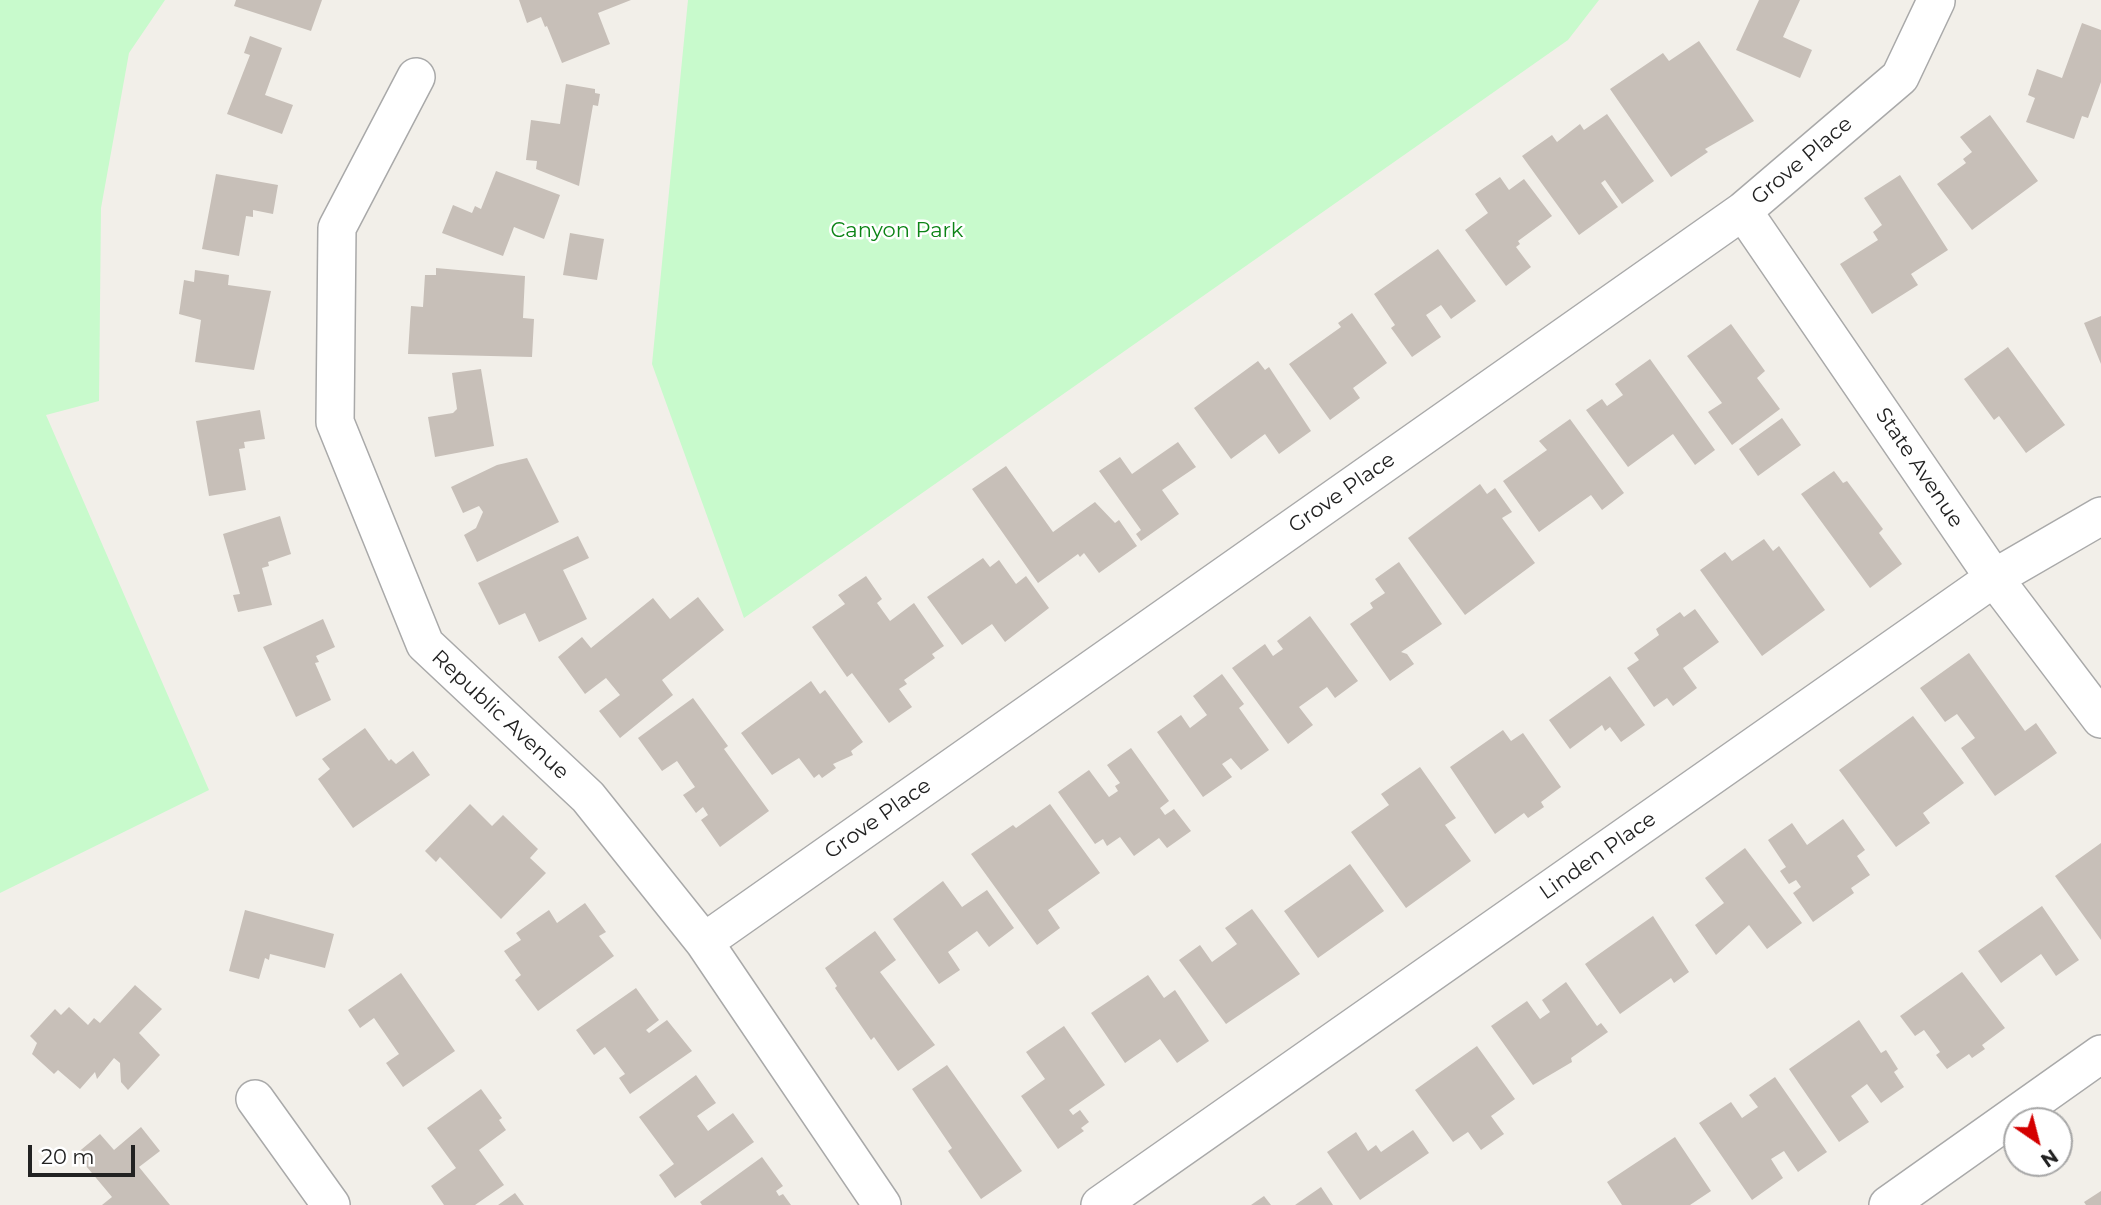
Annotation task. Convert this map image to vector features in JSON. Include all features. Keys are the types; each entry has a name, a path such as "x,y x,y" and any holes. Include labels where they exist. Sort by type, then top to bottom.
{"street":[{"name":"Grove Place","path":"704,942 1743,211 1900,77 1937,1"},
{"name":"Republic Avenue","path":"416,77 337,228 335,422 425,644 588,797 704,942 882,1205"},
{"name":"State Avenue","path":"1743,211 1994,578 2101,719"},
{"name":"Linden Place","path":"1100,1205 1994,578 2101,516"},
{"path":"1888,1205 2101,1054"},
{"path":"255,1099 331,1205"}],"green space":[{"path":"0,0 165,0 129,53 101,208 99,401 46,415 209,790 0,893"},
{"name":"Canyon Park","path":"688,0 1599,0 1568,40 744,618 652,364"}],"building":[{"path":"236,0 322,0 311,31 234,6"},
{"path":"519,0 631,0 598,13 610,44 562,63 541,17 527,23"},
{"path":"1759,0 1800,0 1783,37 1812,50 1800,78 1736,50"},
{"path":"2082,23 2101,30 2101,82 2088,118 2082,116 2074,139 2026,122 2035,98 2028,95 2037,69 2062,78"},
{"path":"250,36 282,48 265,95 293,105 282,134 227,114 250,55 244,53"},
{"path":"1699,41 1754,121 1705,149 1708,152 1671,177 1610,89 1663,53 1669,61"},
{"path":"566,84 595,89 595,93 600,94 598,106 593,105 579,186 536,169 537,161 526,160 531,120 560,124"},
{"path":"1607,114 1654,181 1622,204 1605,180 1601,183 1618,207 1579,235 1522,156 1552,135 1557,142 1580,124 1584,130"},
{"path":"1990,115 2038,181 1972,230 1937,184 1966,163 1963,159 1972,152 1960,137"},
{"path":"496,171 560,195 544,239 514,227 503,256 442,233 453,205 472,213 475,206 481,209"},
{"path":"216,174 278,185 273,214 253,210 253,217 246,216 239,256 202,249"},
{"path":"1900,175 1948,250 1911,274 1918,285 1872,314 1840,264 1878,240 1873,232 1882,225 1864,198"},
{"path":"1500,177 1509,190 1524,179 1552,216 1518,241 1520,244 1516,247 1531,267 1506,286 1465,230 1488,213 1475,194"},
{"path":"570,233 604,239 597,280 563,275"},
{"path":"1438,249 1476,301 1451,319 1441,305 1426,315 1441,337 1412,357 1391,328 1395,325 1374,294"},
{"path":"436,268 525,276 523,318 534,319 532,357 408,354 411,306 423,307 425,275 436,275"},
{"path":"195,270 229,275 228,285 271,291 254,370 195,362 201,320 179,314 184,280 194,282"},
{"path":"1352,313 1387,363 1353,388 1360,398 1330,420 1289,364 1341,327 1338,323"},
{"path":"2101,316 2101,364 2084,323"},
{"path":"1731,324 1765,371 1757,378 1780,409 1732,445 1708,412 1722,403 1687,356"},
{"path":"2008,347 2065,425 2026,453 1999,416 1994,420 1964,379"},
{"path":"1650,359 1715,450 1695,465 1673,434 1628,467 1586,410 1602,399 1607,406 1623,395 1615,384"},
{"path":"1258,361 1265,370 1269,367 1311,431 1279,454 1265,434 1231,459 1194,408"},
{"path":"481,369 494,446 435,457 428,417 453,413 457,409 452,373"},
{"path":"260,410 265,439 244,442 245,448 239,449 246,490 209,496 196,421"},
{"path":"1782,418 1801,445 1758,476 1739,449"},
{"path":"1570,419 1624,493 1602,510 1591,495 1539,532 1503,481 1547,450 1539,441"},
{"path":"1178,442 1196,467 1162,490 1179,514 1141,541 1136,534 1141,530 1099,471 1120,457 1132,474"},
{"path":"527,458 559,522 477,562 464,535 476,528 483,512 479,506 463,513 451,487 497,465"},
{"path":"1006,466 1053,532 1095,502 1115,523 1119,520 1137,546 1099,573 1084,553 1080,557 1078,554 1038,583 972,489"},
{"path":"1834,471 1843,483 1847,481 1883,529 1879,533 1902,564 1870,588 1801,494"},
{"path":"1480,484 1487,494 1495,488 1512,512 1502,518 1535,563 1465,615 1408,538"},
{"path":"280,516 291,554 268,562 269,566 262,568 272,605 238,612 233,595 240,594 223,534"},
{"path":"578,536 589,558 563,570 587,619 539,642 525,613 499,625 478,583"},
{"path":"1764,539 1773,551 1779,546 1825,610 1762,656 1700,570 1725,552 1732,561"},
{"path":"983,558 990,567 999,560 1016,584 1026,576 1049,608 1005,642 992,624 962,645 927,597"},
{"path":"1399,562 1442,624 1401,652 1407,654 1414,664 1390,681 1350,624 1373,608 1370,603 1385,593 1375,579"},
{"path":"866,576 882,599 877,603 890,621 914,603 944,646 932,654 935,658 904,680 907,684 899,689 912,707 889,723 852,673 847,677 812,627 845,604 838,595"},
{"path":"698,597 724,630 662,680 673,695 620,738 599,711 620,695 606,678 585,694 558,657 582,637 591,648 653,598 670,619"},
{"path":"1695,609 1719,642 1683,668 1697,688 1673,706 1667,698 1654,707 1627,668 1639,660 1634,653 1659,635 1656,629 1680,612 1684,617"},
{"path":"1310,616 1358,681 1335,698 1327,687 1299,707 1313,725 1288,744 1232,668 1265,644 1273,656 1283,649 1277,641"},
{"path":"323,619 335,647 316,656 319,662 315,663 331,700 296,717 263,647"},
{"path":"1969,653 2025,731 2036,723 2057,753 1995,796 1961,748 1975,738 1957,714 1945,722 1920,688"},
{"path":"1222,674 1244,704 1239,708 1269,750 1241,770 1231,758 1222,764 1232,777 1203,797 1157,732 1181,715 1190,728 1207,715 1193,696"},
{"path":"1610,676 1645,725 1621,742 1610,727 1605,731 1602,725 1570,749 1549,720"},
{"path":"811,681 820,694 825,690 863,742 851,751 853,755 833,764 836,768 822,778 819,774 814,778 799,758 772,775 741,733"},
{"path":"693,698 728,746 724,749 769,811 720,847 701,820 708,815 703,807 696,813 683,795 695,787 677,761 662,771 638,738"},
{"path":"1913,716 1964,783 1923,813 1930,823 1896,847 1839,770"},
{"path":"365,728 389,761 391,759 396,764 413,751 430,775 353,828 318,779 330,769 322,759"},
{"path":"1503,730 1511,741 1523,733 1561,787 1541,802 1544,807 1528,818 1524,813 1495,834 1450,767"},
{"path":"1131,748 1169,801 1160,808 1165,815 1174,809 1191,831 1167,848 1159,838 1134,856 1120,837 1107,846 1103,839 1095,844 1058,792 1089,770 1109,797 1118,791 1115,786 1120,783 1107,765"},
{"path":"1420,767 1456,818 1445,825 1471,861 1406,908 1351,832 1389,805 1381,794"},
{"path":"470,804 492,826 503,815 538,849 530,858 546,873 501,919 440,857 436,862 425,851"},
{"path":"1050,804 1100,873 1048,910 1060,928 1037,945 971,854"},
{"path":"1843,819 1865,850 1857,856 1870,875 1851,888 1854,893 1813,922 1793,893 1801,887 1796,880 1789,884 1780,871 1786,867 1768,840 1792,823 1807,845"},
{"path":"2101,843 2101,940 2055,876"},
{"path":"1745,848 1802,923 1767,949 1749,925 1716,955 1695,925 1724,903 1705,878"},
{"path":"1350,864 1384,911 1318,958 1284,911"},
{"path":"943,881 962,907 987,890 1014,928 989,947 977,931 948,952 960,970 939,984 893,919"},
{"path":"585,903 606,932 599,936 614,956 538,1011 515,980 521,975 504,951 521,940 516,933 549,910 557,923"},
{"path":"2042,906 2079,960 2056,976 2041,954 2001,983 1978,951"},
{"path":"1252,909 1300,974 1226,1024 1179,960 1200,945 1212,962 1237,944 1225,928"},
{"path":"245,910 334,934 325,968 270,954 269,960 265,958 259,979 229,971"},
{"path":"1653,916 1689,972 1674,983 1671,978 1620,1014 1585,964"},
{"path":"875,931 896,960 880,972 935,1045 898,1071 874,1037 871,1040 835,988 837,986 825,968"},
{"path":"1962,972 2005,1028 1982,1045 1985,1049 1972,1058 1969,1054 1947,1069 1936,1055 1940,1052 1924,1030 1915,1036 1900,1016"},
{"path":"401,973 455,1051 403,1087 386,1063 399,1054 374,1018 360,1028 348,1010"},
{"path":"1148,975 1164,998 1175,990 1209,1041 1177,1063 1160,1039 1125,1063 1091,1013"},
{"path":"1566,982 1597,1026 1601,1023 1608,1032 1571,1058 1572,1062 1533,1085 1491,1026 1527,1001 1540,1019 1550,1012 1542,1000"},
{"path":"135,985 162,1009 139,1033 160,1055 128,1090 121,1082 120,1063 114,1058 97,1079 95,1072 80,1089 58,1070 54,1074 32,1054 37,1043 30,1036 55,1009 61,1015 69,1007 88,1025 94,1018 100,1023"},
{"path":"636,988 659,1020 646,1030 649,1033 667,1020 692,1051 630,1094 619,1078 625,1074 605,1047 594,1055 576,1030"},
{"path":"1859,1020 1881,1053 1886,1050 1898,1069 1894,1072 1904,1087 1881,1103 1867,1084 1851,1096 1869,1122 1839,1142 1789,1069"},
{"path":"1064,1026 1105,1085 1069,1110 1073,1115 1080,1110 1089,1122 1081,1128 1084,1131 1058,1149 1021,1096 1045,1079 1026,1052"},
{"path":"1477,1046 1515,1099 1491,1116 1504,1134 1481,1150 1468,1132 1453,1142 1415,1090"},
{"path":"947,1065 1022,1171 981,1199 948,1151 952,1148 912,1089"},
{"path":"696,1075 716,1103 697,1116 708,1131 733,1113 754,1142 675,1198 659,1175 674,1164 639,1117"},
{"path":"1775,1077 1827,1152 1798,1172 1784,1151 1771,1159 1783,1178 1752,1200 1699,1123 1731,1102 1742,1118 1758,1107 1749,1095"},
{"path":"481,1089 502,1118 499,1120 506,1130 479,1150 504,1185 475,1205 444,1205 431,1186 456,1168 427,1128"},
{"path":"141,1127 160,1151 139,1167 170,1205 102,1205 112,1197 76,1154 100,1134 114,1150"},
{"path":"1413,1130 1429,1153 1360,1200 1327,1152 1356,1132 1368,1151 1376,1145 1381,1152"},
{"path":"1675,1137 1711,1191 1690,1205 1622,1205 1607,1182"},
{"path":"762,1157 783,1186 776,1191 779,1196 783,1194 791,1205 702,1205 700,1202"},
{"path":"1321,1187 1333,1205 1295,1205"},
{"path":"2101,1191 2101,1205 2086,1205 2084,1202"},
{"path":"515,1193 524,1205 498,1205"},
{"path":"1264,1196 1271,1205 1251,1205"}]}
